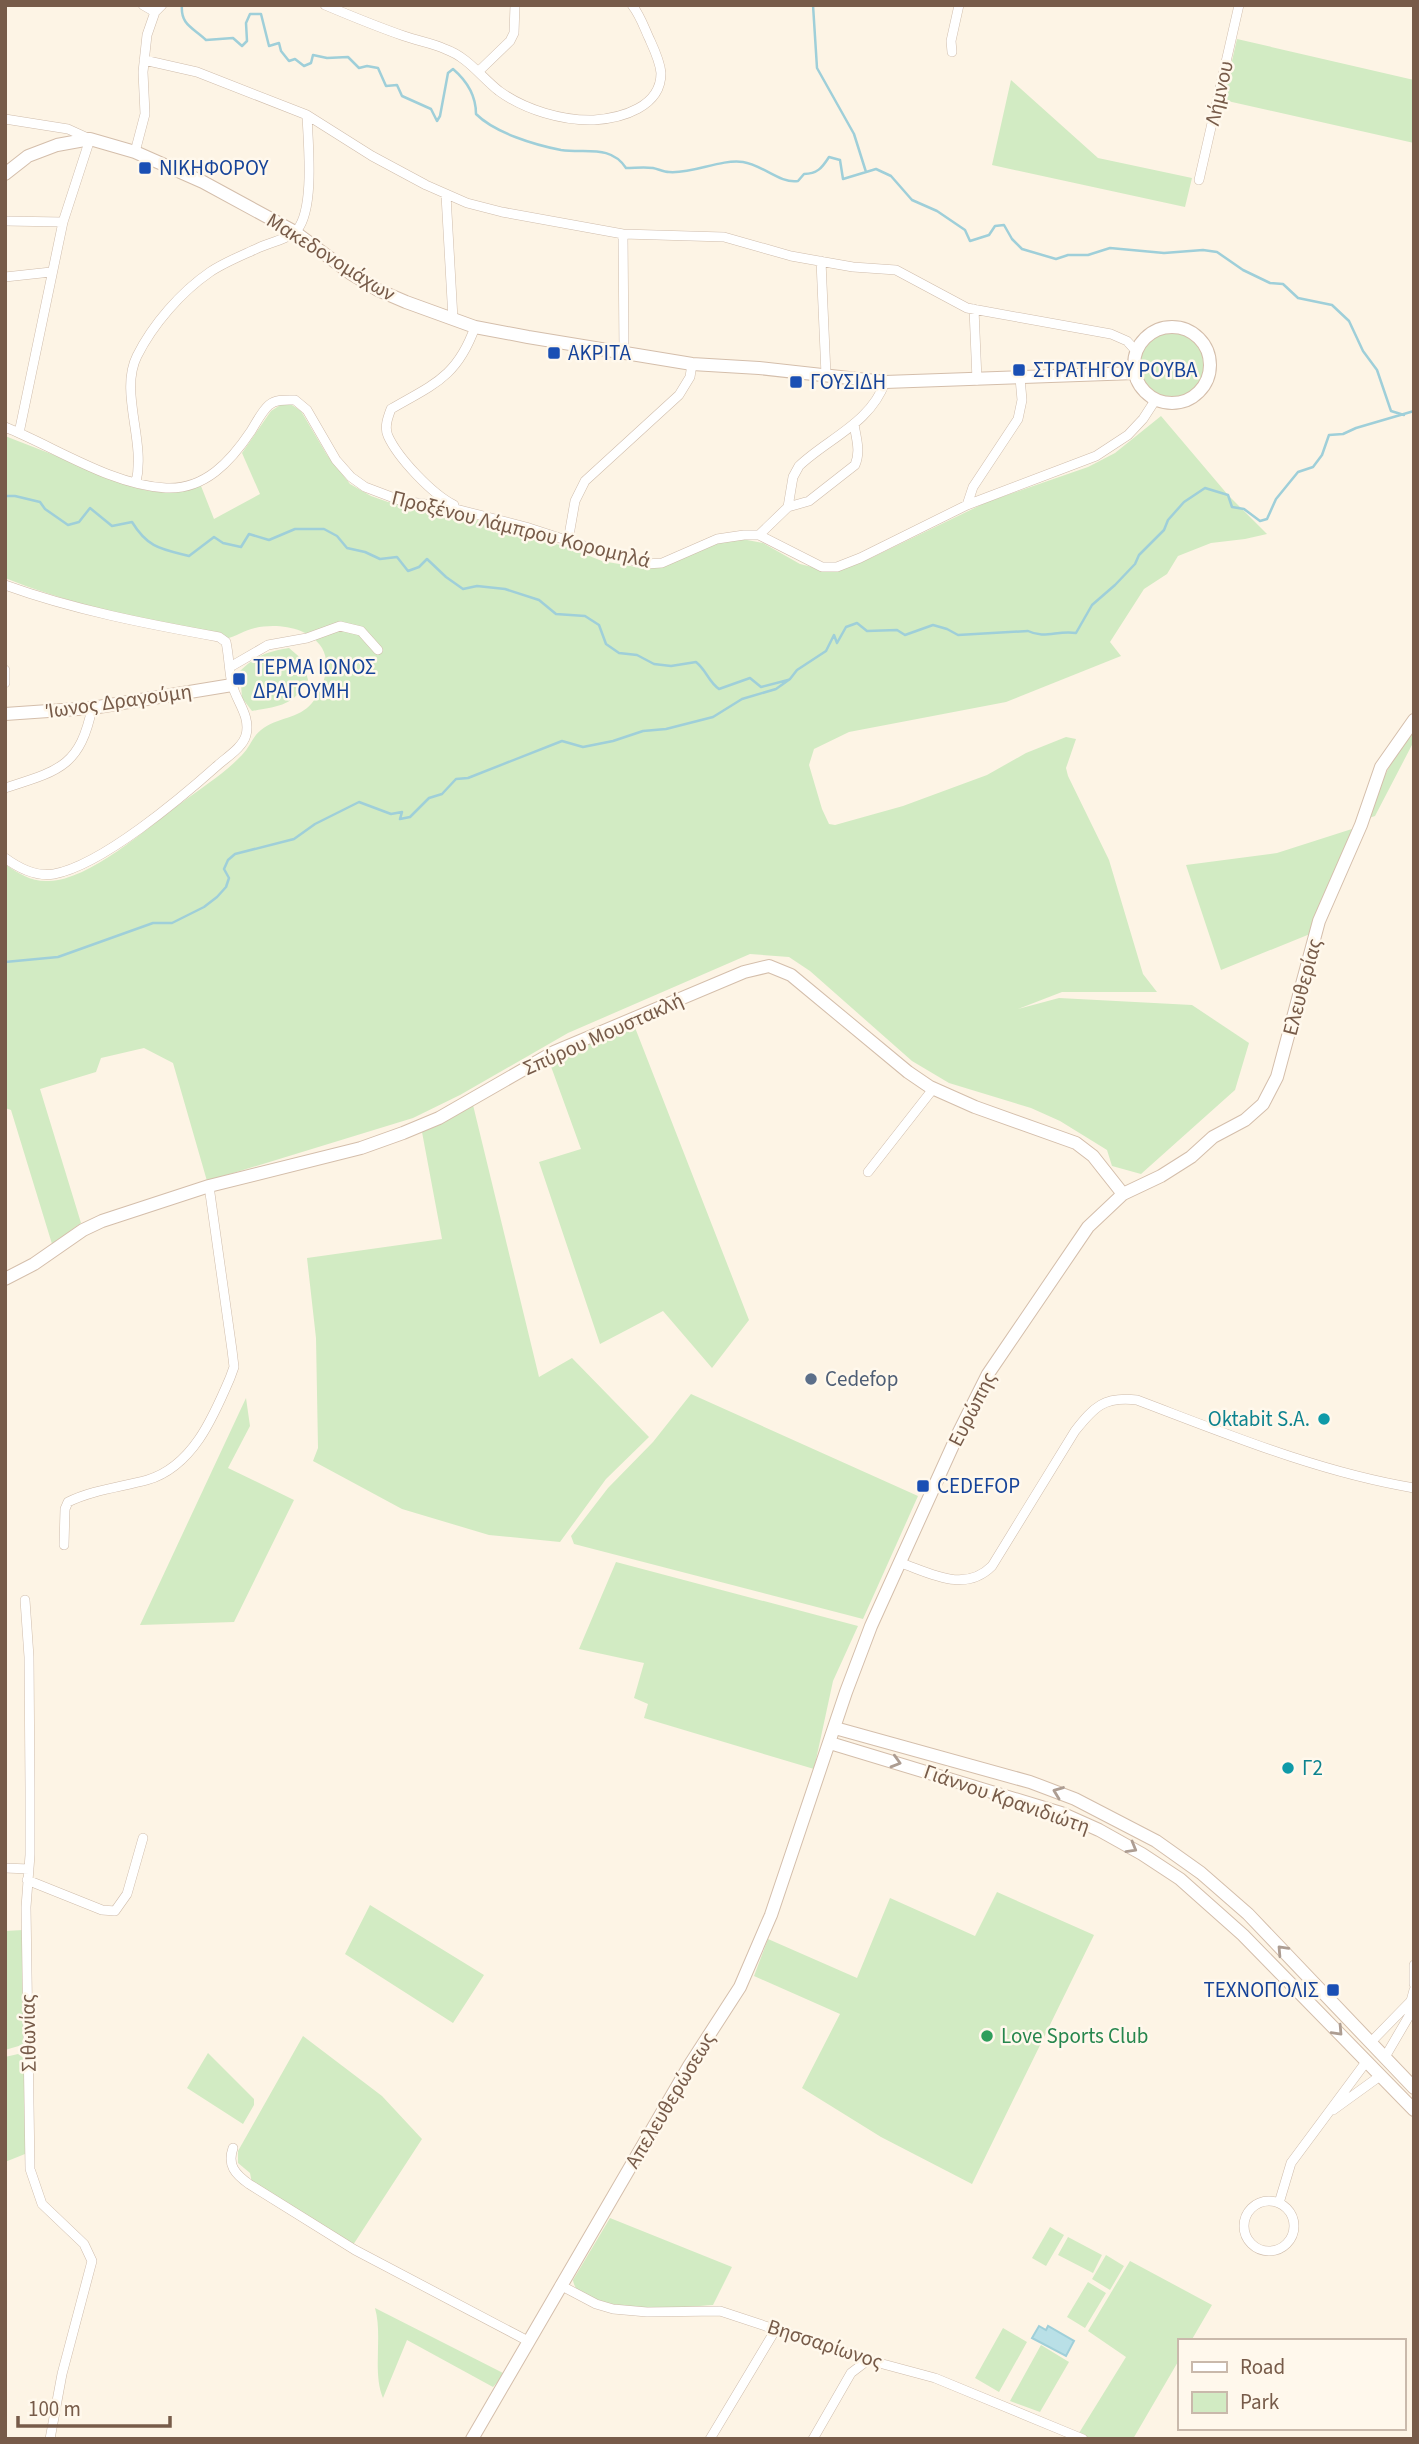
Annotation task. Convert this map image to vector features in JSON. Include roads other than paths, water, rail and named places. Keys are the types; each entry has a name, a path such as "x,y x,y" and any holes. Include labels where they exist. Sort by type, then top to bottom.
{"street":[{"path":"135,152 145,114 144,61 147,35 158,9 143,5"},
{"path":"325,5 337,7 406,37 446,49 464,59 499,91 519,103 553,116 593,120 622,116 650,101 657,90 661,74 657,56 632,5"},
{"path":"479,71 510,41 514,33 515,5"},
{"path":"952,52 951,41 959,5"},
{"name":"Λήμνου","path":"1199,180 1239,5"},
{"path":"144,61 197,72 307,115 372,156 446,195 502,212 623,234 724,237 791,256 896,270 974,309 1111,334 1127,341 1136,351"},
{"path":"136,482 140,466 139,448 131,393 136,358 176,302 213,270 295,232 303,218 308,187 307,115"},
{"path":"5,119 68,129 90,139 63,222 19,433"},
{"name":"Μακεδονομάχων","path":"5,174 28,156 57,145 90,139 135,152 203,182 295,232 378,290 475,327 591,348 692,365 885,382 1135,373"},
{"path":"446,195 453,320"},
{"path":"5,220 63,222"},
{"path":"623,234 624,352"},
{"path":"821,261 826,375"},
{"path":"5,277 51,272"},
{"path":"974,309 977,380"},
{"path":"470,514 446,501 401,456 386,434 386,421 391,409 437,382 456,366 475,327"},
{"path":"1162,327 1189,330 1208,350 1209,377 1199,393 1188,400 1175,403 1156,399 1142,388 1135,373 1136,351 1146,336 1162,327"},
{"path":"568,541 575,501 585,481 679,395 690,377 692,365"},
{"path":"967,505 973,487 1018,419 1022,400 1020,379"},
{"path":"788,507 793,477 799,466 853,424 878,399 885,382"},
{"path":"853,424 858,447 855,465 809,501 788,507 759,535 822,567 836,567 872,553 967,505 1084,462 1106,451 1135,429 1156,399"},
{"name":"Προξένου Λάμπρου Κορομηλά","path":"5,427 71,460 136,482 167,488 206,480 237,452 269,405 278,400 295,400 307,410 335,460 351,477 365,487 402,500 526,527 646,564 662,563 717,539 759,535"},
{"path":"5,585 85,609 219,637 226,642 232,685 246,718 247,732 244,741 175,802 115,845 82,863 55,874 37,875 17,867 5,858"},
{"path":"230,667 268,645 307,638 340,626 361,631 378,650"},
{"path":"5,670 5,683"},
{"name":"Ίωνος Δραγούμη","path":"5,714 92,708 232,685"},
{"path":"5,788 62,768 74,756 87,733 92,708"},
{"name":"Ελευθερίας","path":"1123,1194 1161,1176 1191,1157 1213,1137 1245,1120 1264,1104 1277,1077 1319,921 1361,825 1381,767 1414,720"},
{"name":"Σπύρου Μουστακλή","path":"5,1279 102,1221 209,1186 360,1148 403,1133 439,1118 554,1052 744,972 769,966 791,975 908,1072 933,1088 965,1103 1076,1143 1093,1156 1123,1194"},
{"path":"868,1172 933,1088"},
{"path":"64,1545 65,1506 68,1502 148,1480 179,1464 195,1445 230,1378 234,1367 209,1186"},
{"name":"Ευρώπης","path":"835,1728 871,1626 988,1374 1088,1227 1123,1194"},
{"path":"901,1563 957,1581 984,1574 992,1566 1082,1422 1102,1403 1123,1398 1137,1400 1321,1466 1414,1488"},
{"name":"Σιθωνίας","path":"25,1600 29,1657 27,1880 30,2169 42,2204 84,2244 92,2261 62,2374 50,2439"},
{"name":"Απελευθερώσεως","path":"472,2439 689,2066 740,1987 771,1915 835,1728"},
{"name":"Γιάννου Κρανιδιώτη","path":"835,1728 1030,1782 1075,1799 1156,1841 1201,1873 1248,1914 1414,2088"},
{"name":"Γιάννου Κρανιδιώτη","path":"830,1743 1052,1810 1099,1830 1142,1854 1180,1879 1220,1913 1414,2110"},
{"path":"27,1880 100,1909 115,1911 127,1894 143,1838"},
{"path":"5,1868 29,1869"},
{"path":"1414,1965 1414,1984"},
{"path":"1385,2057 1409,2016 1414,1990"},
{"path":"1370,2043 1411,2001"},
{"path":"1279,2203 1288,2167 1366,2062"},
{"path":"1323,2118 1380,2076"},
{"path":"233,2148 230,2163 235,2173 268,2196 355,2250 528,2341"},
{"path":"1263,2202 1279,2203 1291,2214 1294,2222 1290,2238 1278,2249 1262,2250 1249,2240 1244,2225 1245,2217 1250,2210 1263,2202"},
{"name":"Βησσαρίωνος","path":"560,2285 596,2304 613,2309 720,2311 867,2360 935,2378 1083,2439"},
{"path":"710,2439 776,2329"},
{"path":"813,2439 851,2373 867,2360"}],"water":[{"path":"1039,2326 1046,2330 1048,2326 1074,2341 1066,2356 1032,2338"}],"waterway":[{"path":"182,5 186,22 206,40 233,38 242,46 247,41 246,23 250,14 261,14 269,46 279,43 281,51 289,61 295,59 304,66 311,63 313,55 327,58 348,57 359,68 378,68 386,86 397,85 402,96 431,109 437,121 448,73 453,69 470,89 476,114 494,127 551,148 605,153 620,160 626,168 678,172 743,162 785,180 798,181 804,174 819,170 829,157 840,160 843,179 876,169 891,176 912,200 937,211 965,230 970,241 989,235 995,226 1004,225 1022,249 1056,259 1068,255 1088,255 1110,248 1164,253 1203,250 1217,252 1243,270 1270,283 1283,284 1298,298 1332,305 1349,321 1363,351 1377,370 1391,411 1404,415"},
{"path":"813,5 817,68 854,134 866,172"},
{"path":"5,962 58,957 153,923 172,923 204,907 217,897 226,887 229,878 224,869 235,854 294,839 315,824 359,802 391,814 402,812 400,819 410,817 429,798 442,794 456,779 468,778 562,741 583,747 713,717 742,699 776,689 797,670 826,651 834,635 837,643 846,627 857,623 867,631 897,630 905,635 933,625 958,635 1028,631 1040,634 1076,633 1092,605 1135,564 1139,555 1164,530 1168,520 1184,502 1205,488 1228,495 1232,507 1244,509 1260,521 1267,519 1276,499 1298,472 1313,467 1322,455 1329,435 1343,434 1414,411"},
{"path":"5,496 40,502 45,509 68,525 79,522 90,508 112,526 132,522 138,531 156,546 189,556 214,537 223,543 241,547 249,534 269,540 295,529 324,529 337,536 347,548 380,559 397,557 408,571 419,567 427,559 463,589 477,586 505,589 539,600 556,614 585,616 599,625 606,644 619,653 637,655 654,664 671,666 696,662 719,689 750,678 761,687 788,680"}],"place":[{"name":"ΝΙΚΗΦΟΡΟΥ","path":"145,168"},
{"name":"ΑΚΡΙΤΑ","path":"554,353"},
{"name":"ΣΤΡΑΤΗΓΟΥ ΡΟΥΒΑ","path":"1019,370"},
{"name":"ΓΟΥΣΙΔΗ","path":"796,382"},
{"name":"ΤΕΡΜΑ ΙΩΝΟΣ ΔΡΑΓΟΥΜΗ","path":"239,679"},
{"name":"Cedefop","path":"811,1379"},
{"name":"Oktabit S.A.","path":"1324,1419"},
{"name":"CEDEFOP","path":"923,1486"},
{"name":"Γ2","path":"1288,1768"},
{"name":"ΤΕΧΝΟΠΟΛΙΣ","path":"1333,1990"},
{"name":"Love Sports Club","path":"987,2036"}]}
